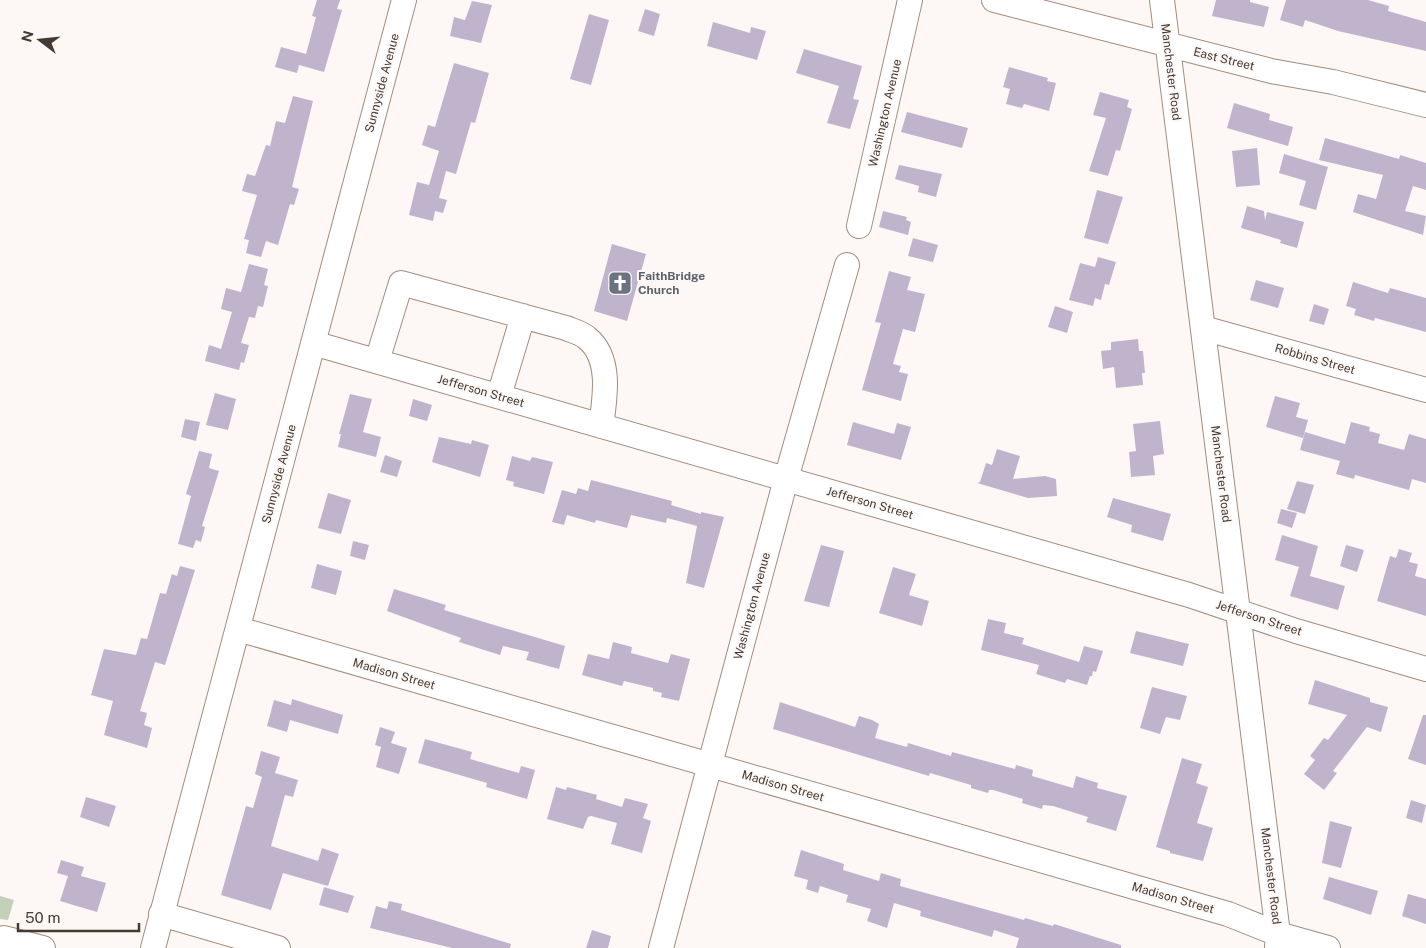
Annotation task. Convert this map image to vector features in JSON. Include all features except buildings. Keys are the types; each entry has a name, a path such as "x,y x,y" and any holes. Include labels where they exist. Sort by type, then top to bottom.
{"street":[{"name":"Sunnyside Avenue","path":"153,948 404,0"},
{"name":"Washington Avenue","path":"859,226 910,0"},
{"name":"East Street","path":"994,0 1168,46 1271,71 1364,89 1426,106"},
{"name":"Manchester Road","path":"1162,0 1278,941"},
{"name":"Washington Avenue","path":"661,948 786,479 847,265"},
{"path":"377,361 401,283 566,328 587,338 601,356 606,392 601,426"},
{"path":"499,396 523,316"},
{"name":"Robbins Street","path":"1203,328 1426,390"},
{"name":"Jefferson Street","path":"313,343 1189,595 1238,612 1426,669"},
{"name":"Madison Street","path":"238,629 1220,911 1278,941 1328,948"},
{"path":"162,914 278,948"},
{"path":"1,948 4,938 43,948"}],"green space":[{"path":"0,896 14,900 8,920 0,919"}],"place":[{"name":"FaithBridge Church","path":"620,283"}]}
